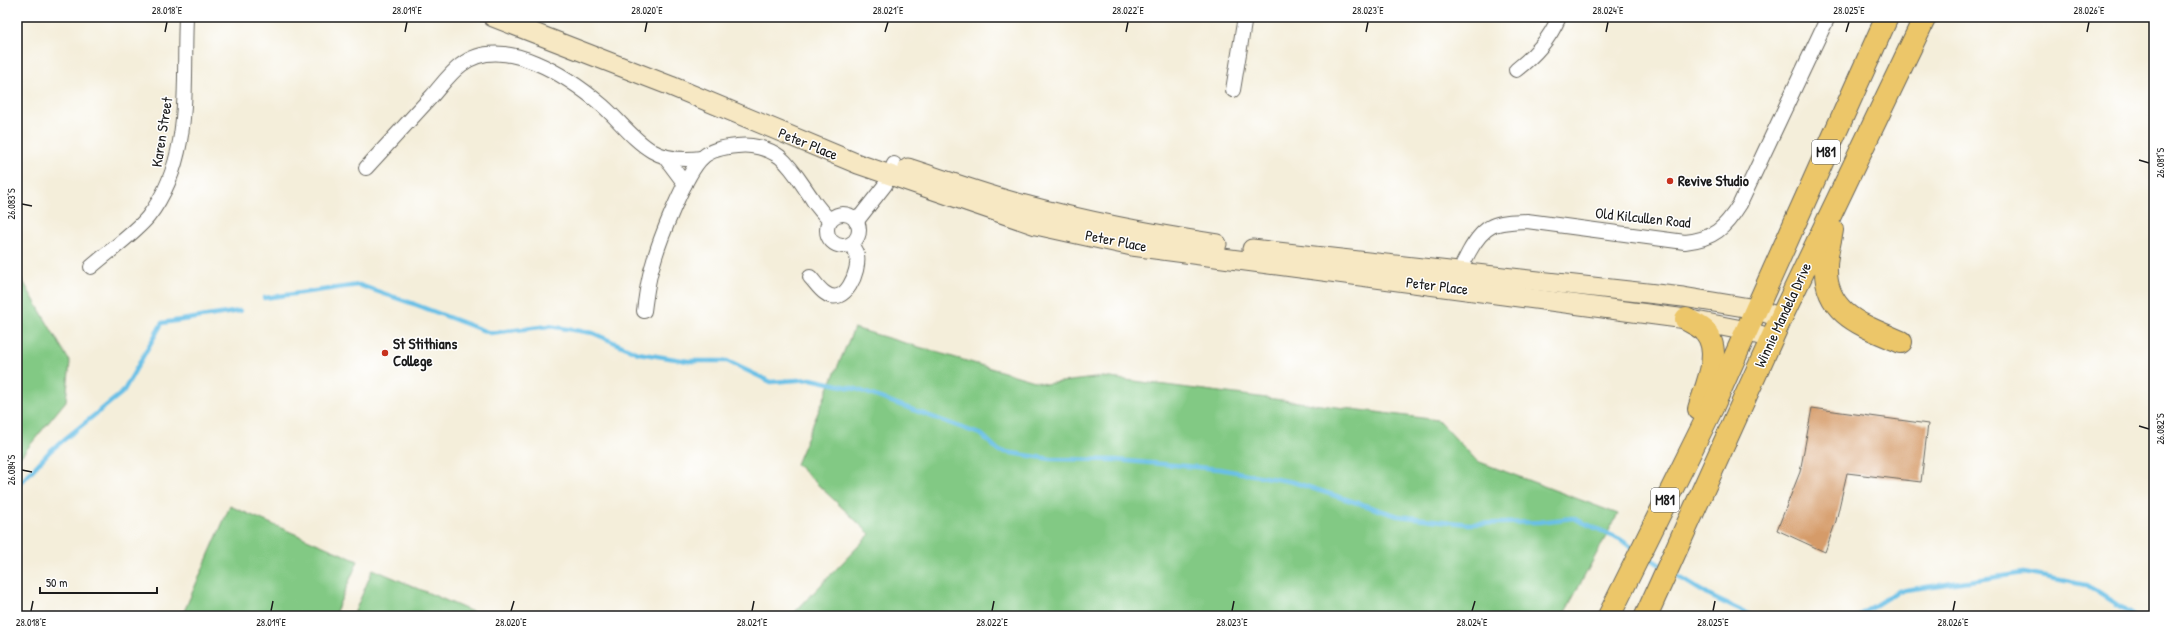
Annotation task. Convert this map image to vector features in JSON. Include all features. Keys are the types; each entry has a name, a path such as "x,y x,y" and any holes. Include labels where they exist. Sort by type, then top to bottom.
{"main road":[{"name":"Peter Place","path":"493,17 671,86 761,125 945,187 1024,222 1132,246 1458,279 1683,297 1756,309 1781,318"},
{"name":"Peter Place","path":"516,17 892,169"},
{"name":"Winnie Mandela Drive","path":"1609,616 1680,469 1712,408 1887,17"},
{"name":"Winnie Mandela Drive","path":"1646,616 1781,318 1836,206 1925,17"},
{"path":"1836,206 1826,266 1827,288 1835,303 1852,320 1901,342"},
{"name":"Peter Place","path":"1458,279 1686,319 1747,331 1772,339"},
{"path":"1680,469 1710,374 1713,355 1708,336 1700,327 1686,319"}],"street":[{"name":"Karen Street","path":"91,267 147,218 170,182 180,148 182,130 186,79 186,17"},
{"path":"1233,90 1245,17"},
{"path":"1516,70 1537,52 1553,29 1559,17"},
{"name":"Old Kilcullen Road","path":"1458,279 1482,231 1503,222 1527,221 1685,242 1698,240 1722,230 1740,204 1828,17"},
{"path":"366,168 461,65 484,55 504,54 521,57 544,66 569,81 603,106 644,145 664,156 686,160 702,158 721,148 743,145 763,148 779,156 794,172 811,198 830,221"},
{"path":"664,156 685,184"},
{"path":"644,311 653,262 685,184 702,158"},
{"path":"856,222 885,185 892,169"},
{"path":"843,214 851,216 856,222 858,234 851,244 838,246 831,241 827,229 830,221 836,216 843,214"},
{"path":"810,277 825,293 835,296 842,294 851,284 857,268 857,256 851,244"}],"green space":[{"path":"17,271 70,362 66,401 17,461"},
{"path":"854,328 1045,384 1103,377 1438,420 1477,461 1618,514 1563,616 791,616 870,534 796,464"},
{"path":"230,506 358,561 334,616 182,616"},
{"path":"373,569 482,616 353,616"}],"building":[{"path":"1812,408 1928,424 1921,482 1847,473 1836,521 1825,552 1777,530 1800,472"}],"waterway":[{"path":"264,298 359,285 490,333 549,326 593,333 638,353 688,361 727,361 771,382 811,379 856,389 982,435 999,451 1051,459 1116,460 1219,469 1293,482 1398,516 1468,524 1539,522 1573,518 1620,539 1636,550"},
{"path":"17,487 50,451 123,392 162,323 240,311"},
{"path":"1646,556 1662,566"},
{"path":"1671,572 1710,596 1752,616"},
{"path":"1858,616 1898,591 2024,573 2086,585 2135,616"}],"place":[{"name":"Revive Studio","path":"1670,181"},
{"name":"St Stithians College","path":"385,353"}]}
